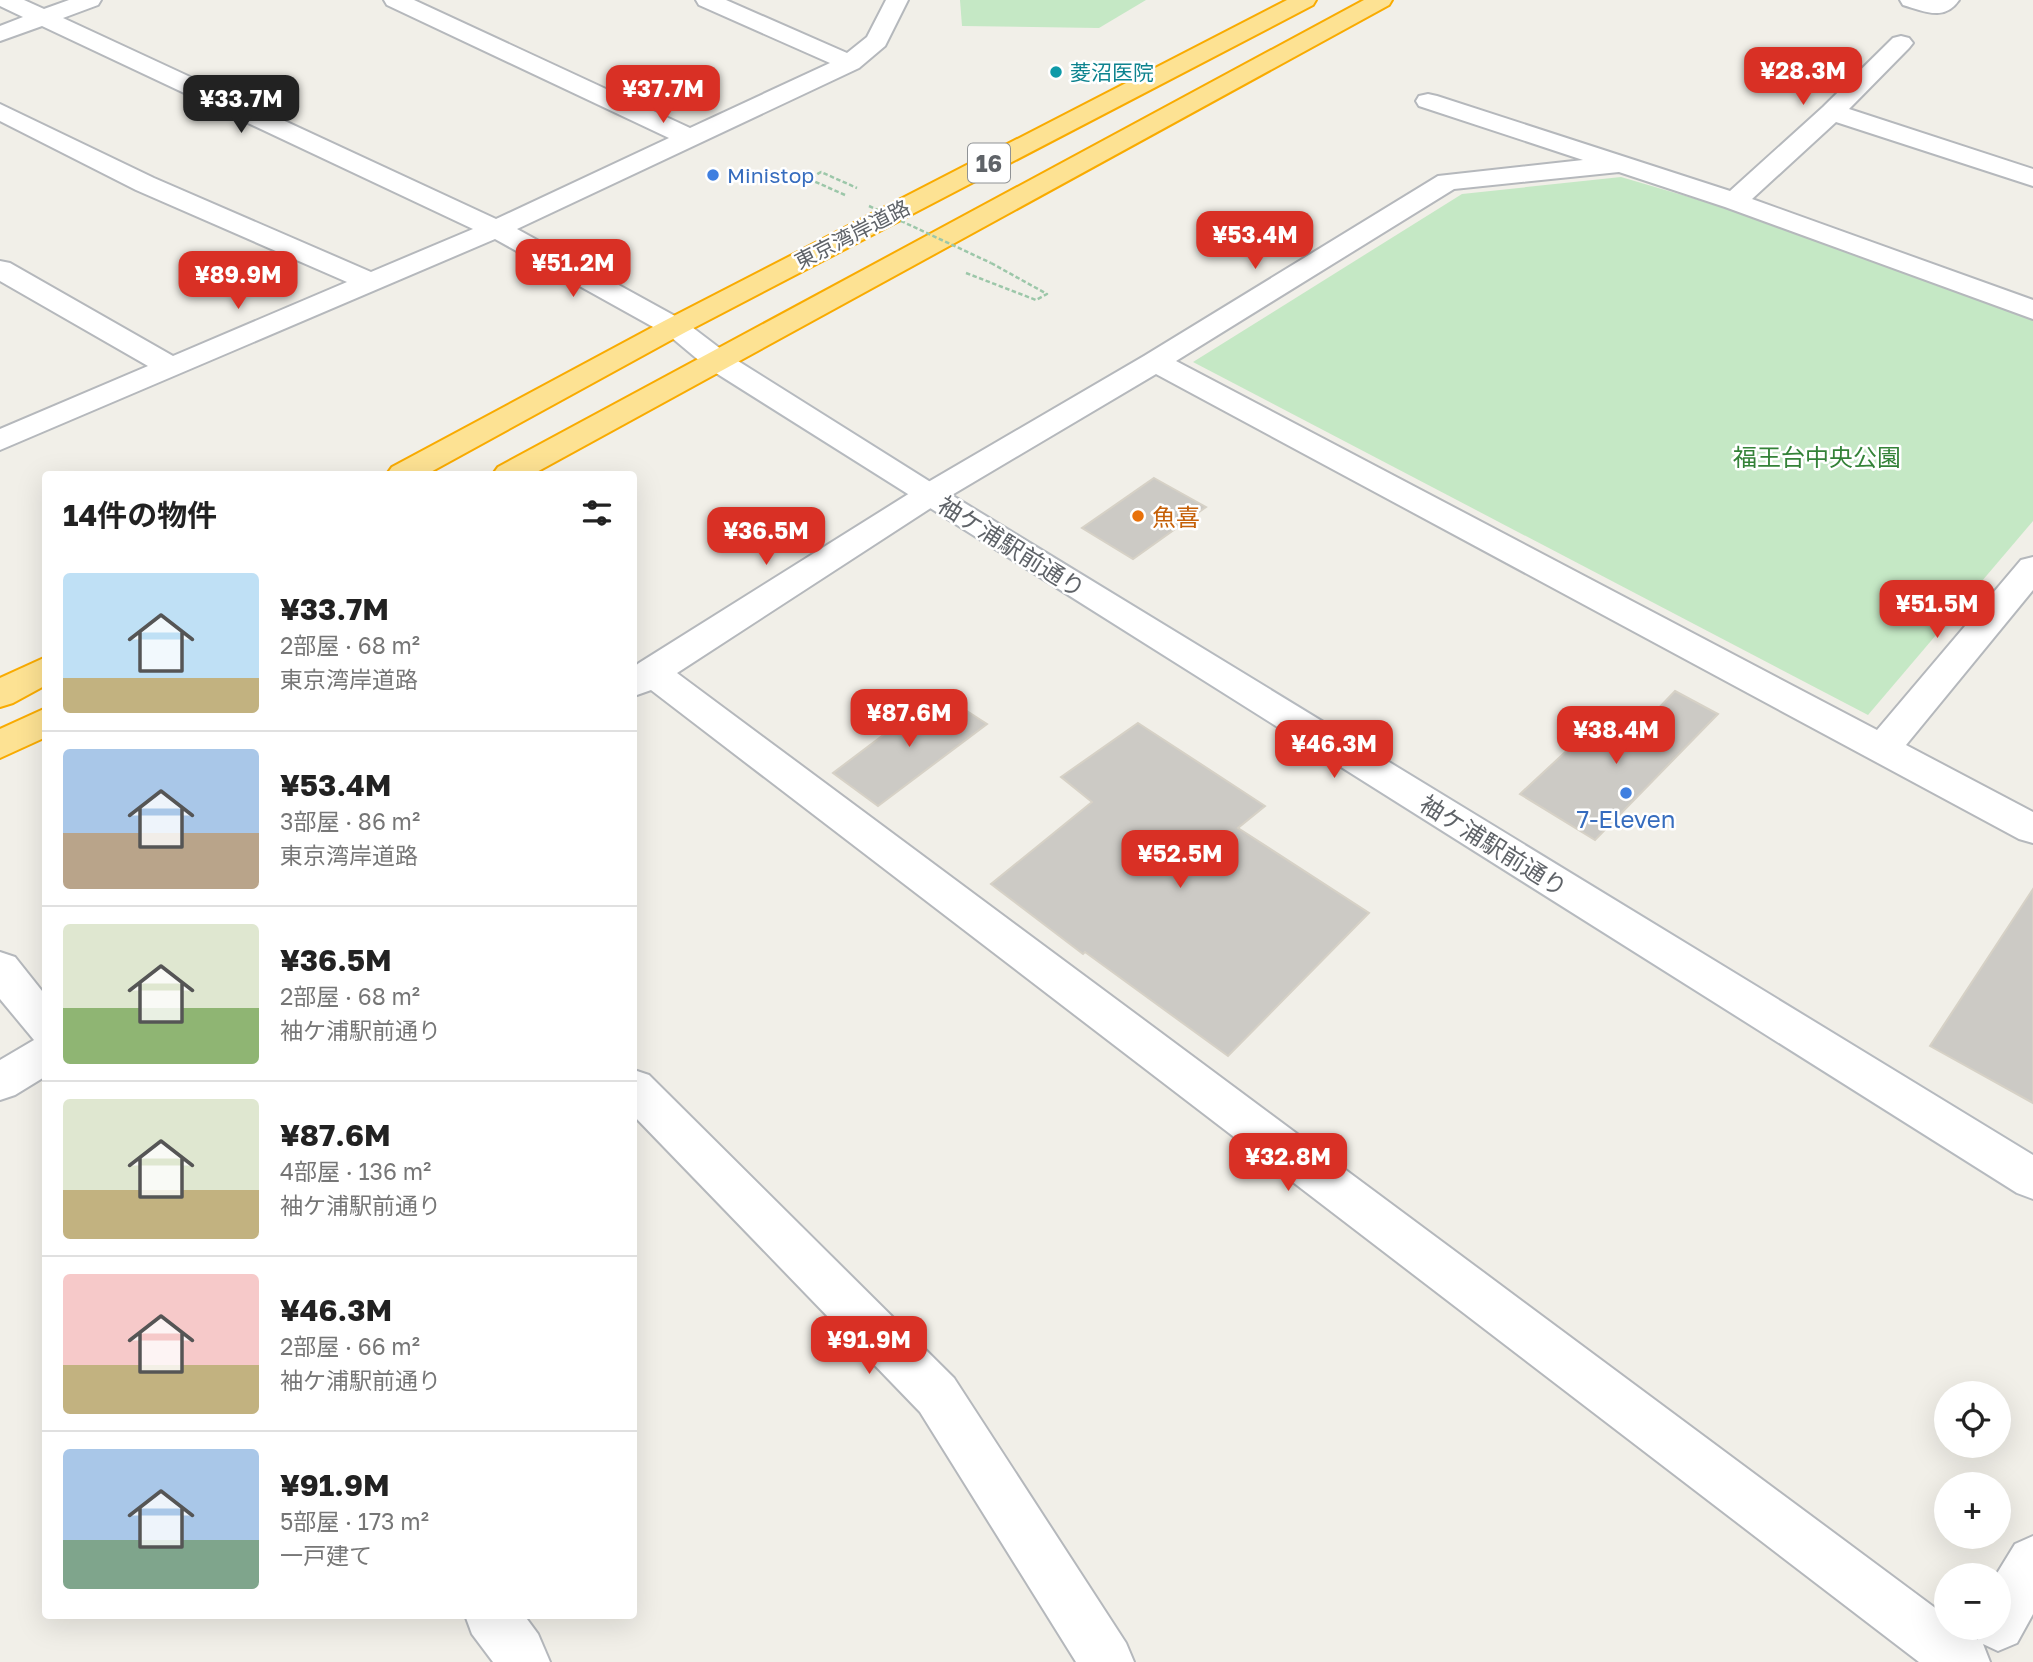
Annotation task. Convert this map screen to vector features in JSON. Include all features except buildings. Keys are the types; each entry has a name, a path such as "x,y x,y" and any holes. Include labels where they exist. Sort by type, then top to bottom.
{"highway":[{"name":"東京湾岸道路","path":"409,471 674,327 1305,0"},
{"name":"東京湾岸道路","path":"515,471 1381,0"},
{"path":"0,694 42,671"},
{"path":"0,745 42,723"}],"street":[{"name":"袖ケ浦駅前通り","path":"5,0 496,229 674,327 719,362 929,495 2033,1179"},
{"path":"0,34 90,0"},
{"path":"395,0 690,138"},
{"path":"706,0 850,63"},
{"path":"0,440 368,281 496,229 850,63 877,41 897,0"},
{"path":"1910,0 1937,8 1948,0"},
{"path":"1734,201 1901,43"},
{"path":"1427,100 1734,201 2033,310"},
{"path":"0,111 145,184 368,281"},
{"path":"1832,111 2033,178"},
{"path":"1620,164 1447,182 1155,362 929,495 643,678 1963,1662"},
{"path":"0,270 171,367"},
{"path":"1155,362 2033,830"},
{"path":"1883,748 2033,568"},
{"path":"0,970 42,1022"},
{"path":"0,1082 42,1056"},
{"path":"637,1091 937,1395 1107,1662"},
{"path":"2011,1601 2033,1562"},
{"path":"494,1619 523,1662"},
{"path":"1977,1662 1989,1640"}],"path":[{"path":"845,195 809,178 821,172 868,194"},
{"path":"869,206 991,262 1047,294 1036,300 966,273"}],"green space":[{"path":"960,0 1146,0 1099,28 962,26"},
{"name":"福王台中央公園","path":"1621,177 1757,217 2033,316 2033,521 1868,715 1193,362 1462,194"}],"place":[{"name":"菱沼医院","path":"1056,72"},
{"name":"Ministop","path":"713,175"},
{"name":"魚喜","path":"1138,516"},
{"name":"7-Eleven","path":"1626,793"}]}
